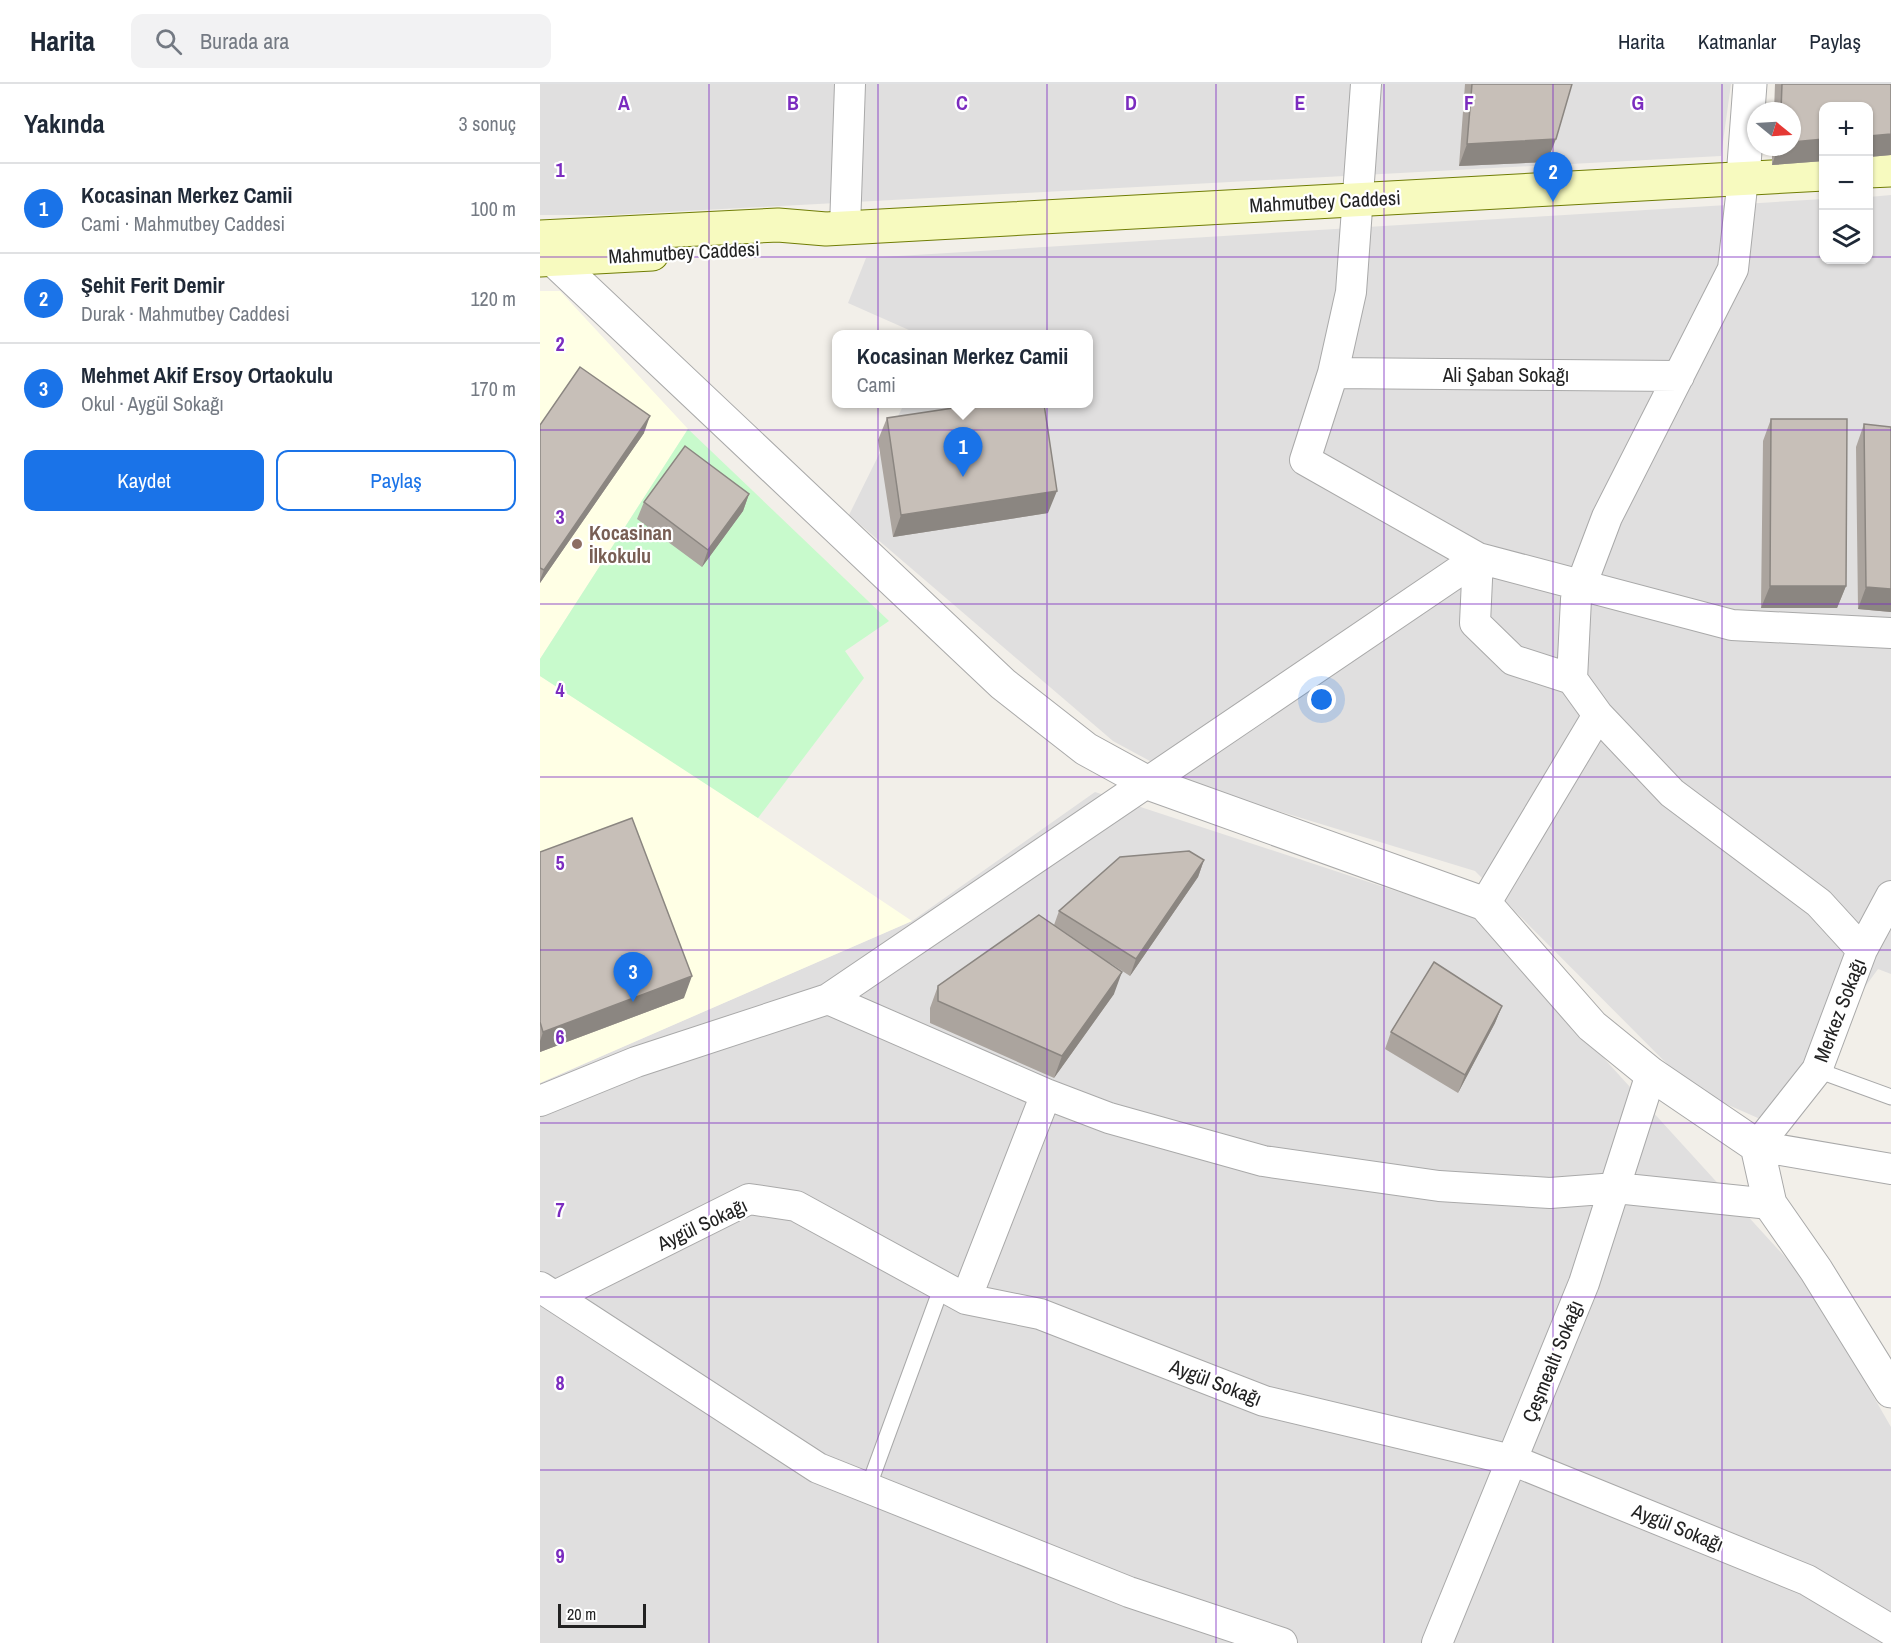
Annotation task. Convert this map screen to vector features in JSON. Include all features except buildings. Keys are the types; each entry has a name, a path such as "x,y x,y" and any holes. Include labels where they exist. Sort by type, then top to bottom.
{"main road":[{"path":"1873,171 1891,170"},
{"name":"Mahmutbey Caddesi","path":"545,252 780,247 835,228 1819,174"}],"street":[{"path":"835,228 850,84"},
{"path":"1366,84 1352,292 1333,373 1305,460 1478,558 1732,625 1891,633"},
{"path":"1572,679 1576,599 1607,517 1733,269 1750,84"},
{"path":"545,252 1003,684 1086,749 1148,783 1485,904 1592,1026 1651,1074 1757,1146 1891,1169"},
{"name":"Ali Şaban Sokağı","path":"1333,373 1679,376"},
{"path":"540,1101 636,1062 828,999 1478,558"},
{"path":"1478,558 1475,623 1513,660 1572,679 1598,715 1672,792 1819,903 1862,950"},
{"path":"1485,904 1598,715"},
{"name":"Merkez Sokağı","path":"1757,1146 1817,1070 1862,950 1891,896"},
{"path":"828,999 1046,1094 1109,1118 1263,1161 1439,1186 1550,1193 1616,1188 1770,1204"},
{"name":"Çeşmealtı Sokağı","path":"1437,1643 1584,1283 1651,1074"},
{"path":"954,1293 1046,1094"},
{"path":"1757,1146 1770,1204 1816,1270 1891,1392"},
{"name":"Aygül Sokağı","path":"547,1291 749,1199 796,1206 954,1293 1040,1314 1264,1401 1512,1460 1807,1580 1891,1630"},
{"path":"547,1291 818,1468 1129,1592 1282,1643"}],"lane":[{"path":"1817,1070 1891,1097"},
{"path":"868,1488 954,1293"}],"shaded area":[{"path":"540,84 1731,84 1721,156 610,215 540,215"},
{"path":"1891,195 1891,974 1878,969 1767,1122 1692,1089 1475,871 1196,786 1113,741 849,515 902,408 1093,408 1093,330 909,330 848,303 866,258 1819,199 1819,264 1873,264 1873,197"},
{"name":"Kocasinan İlkokulu","path":"540,291 560,291 688,429 540,659"},
{"path":"540,676 701,780 912,921 540,1083"},
{"path":"1095,792 1475,917 1807,1281 1891,1427 1891,1643 540,1643 540,1083 912,921"}],"green space":[{"path":"688,429 889,621 845,651 864,678 758,818 540,676 540,659"}],"place":[{"name":"Şehit Ferit Demir","path":"1553,202"},
{"name":"Kocasinan Merkez Camii","path":"963,477"},
{"name":"Kocasinan İlkokulu","path":"577,544"},
{"name":"Mehmet Akif Ersoy Ortaokulu","path":"633,1002"}]}
